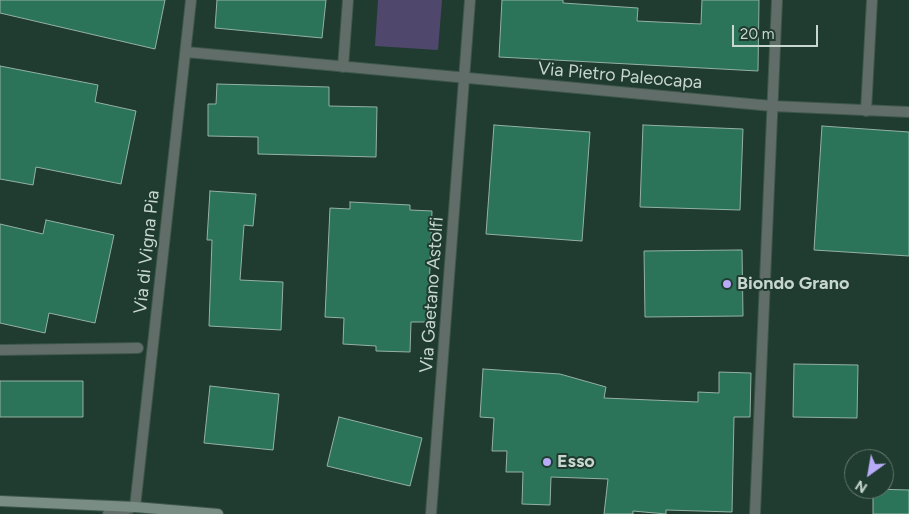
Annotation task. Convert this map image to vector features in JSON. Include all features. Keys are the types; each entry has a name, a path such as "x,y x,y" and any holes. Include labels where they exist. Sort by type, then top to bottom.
{"main road":[{"path":"0,501 134,507 218,514"}],"street":[{"name":"Via di Vigna Pia","path":"134,507 191,0"},
{"path":"343,67 348,0"},
{"name":"Via Gaetano Astolfi","path":"431,514 470,0"},
{"path":"755,514 777,0"},
{"path":"866,111 872,0"},
{"name":"Via Pietro Paleocapa","path":"186,52 772,106 909,112"},
{"path":"0,350 138,348"},
{"path":"108,514 134,507"}],"shaded area":[{"path":"378,0 442,0 438,50 375,46"}],"building":[{"path":"0,0 165,0 155,49 0,13"},
{"path":"217,0 326,0 322,38 215,28"},
{"path":"502,0 563,0 563,3 638,8 637,21 701,24 702,0 759,0 758,71 499,57"},
{"path":"0,66 98,85 95,102 136,111 121,184 36,167 33,185 0,179"},
{"path":"217,84 329,87 329,106 377,107 376,157 258,154 258,137 208,136 208,104 216,104"},
{"path":"494,125 590,132 582,241 486,234"},
{"path":"643,125 743,129 740,210 640,207"},
{"path":"822,126 909,132 909,256 814,250"},
{"path":"210,191 256,194 253,226 244,225 240,280 283,282 281,330 209,326 212,240 207,240"},
{"path":"350,202 410,205 410,210 432,211 428,322 411,322 410,352 376,351 376,346 343,344 344,318 325,317 330,208 350,209"},
{"path":"46,220 114,235 95,323 49,313 45,333 0,323 0,224 43,234"},
{"path":"742,250 743,316 645,317 644,251"},
{"path":"794,364 858,365 857,418 793,417"},
{"path":"483,369 560,374 606,387 604,398 698,402 698,392 719,393 719,372 751,373 750,417 734,417 732,512 666,510 666,514 633,511 633,514 604,514 608,479 551,477 550,505 522,504 523,472 506,472 507,451 492,451 494,418 480,417"},
{"path":"0,381 83,381 83,417 0,417"},
{"path":"210,386 279,394 273,450 204,443"},
{"path":"339,417 422,438 410,486 327,466"},
{"path":"894,490 909,490 909,514 873,514 873,499 894,499"}],"place":[{"name":"Biondo Grano","path":"727,284"},
{"name":"Esso","path":"547,462"}]}
